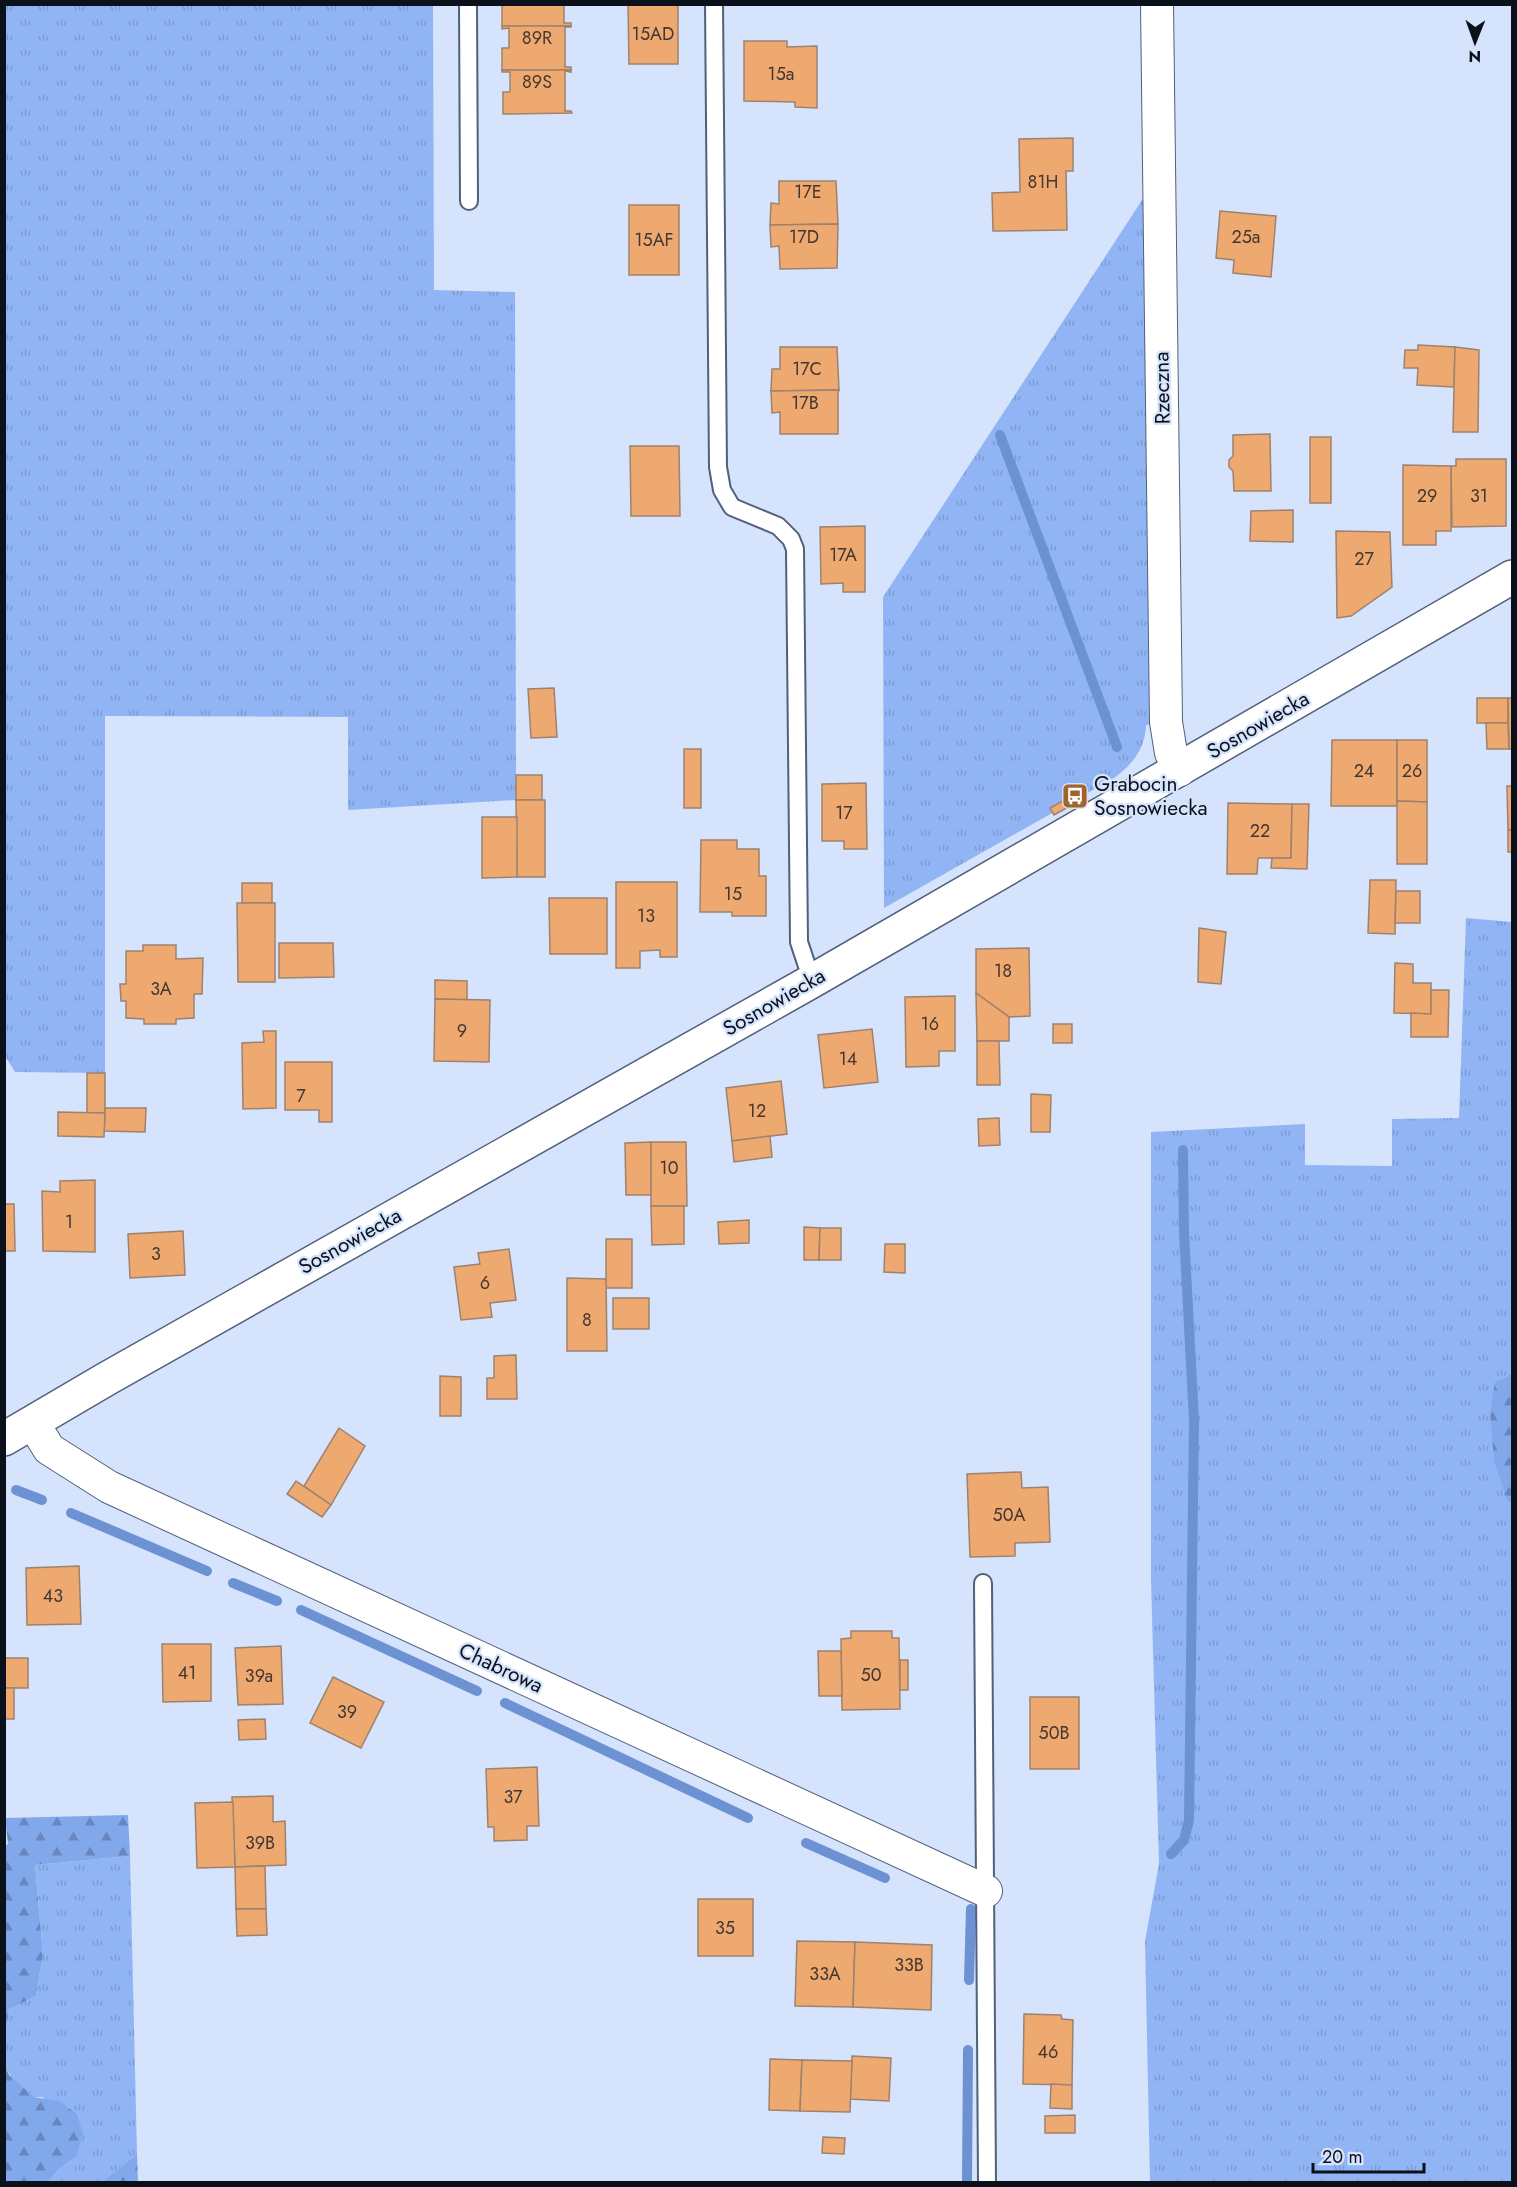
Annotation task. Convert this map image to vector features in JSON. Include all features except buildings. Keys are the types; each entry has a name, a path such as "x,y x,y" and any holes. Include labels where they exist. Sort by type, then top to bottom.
{"street":[{"name":"Rzeczna","path":"1157,4 1166,722 1172,753 1180,770"},
{"name":"Sosnowiecka","path":"4,1439 812,981 1512,577"},
{"name":"Chabrowa","path":"33,1423 49,1449 109,1486 986,1891"}],"lane":[{"path":"468,4 470,201"},
{"path":"714,4 718,467 722,490 732,507 778,526 791,539 795,549 799,942 812,981"},
{"path":"983,1583 987,2182"}],"green space":[{"path":"4,5 433,5 434,290 515,292 516,800 348,810 348,717 105,716 105,1073 15,1072 5,1056"},
{"path":"1148,191 1154,724 1146,725 1137,755 1114,778 884,908 883,597"},
{"path":"1466,918 1512,922 1512,1374 1495,1382 1508,1502 1512,1504 1512,2182 1150,2182 1145,1941 1159,1864 1151,1580 1151,1132 1305,1124 1305,1165 1392,1166 1392,1119 1459,1118"},
{"path":"1512,1374 1512,1504 1508,1502 1494,1461 1490,1413 1495,1382"},
{"path":"128,1815 130,1856 35,1865 43,1954 36,1996 8,2010 5,2034 4,1847 8,1844 5,1818"},
{"path":"130,1856 137,2154 102,2182 48,2182 59,2169 76,2157 43,2097 34,2097 11,2076 6,2066 4,2050 8,2010 36,1996 43,1954 35,1865"},
{"path":"4,2057 9,2075 34,2097 59,2101 77,2114 83,2134 76,2157 59,2169 48,2182 5,2182"},
{"path":"137,2154 138,2182 102,2182 103,2181"}],"waterway":[{"path":"1000,435 1117,747"},
{"path":"1171,1854 1184,1840 1189,1820 1194,1420 1184,1233 1183,1150"},
{"path":"16,1490 42,1500"},
{"path":"71,1513 207,1571"},
{"path":"233,1583 277,1601"},
{"path":"301,1610 477,1691"},
{"path":"505,1703 748,1818"},
{"path":"806,1843 885,1878"},
{"path":"969,1980 971,1909"},
{"path":"967,2182 968,2050"}],"place":[{"name":"Grabocin Sosnowiecka","path":"1075,796"}]}
